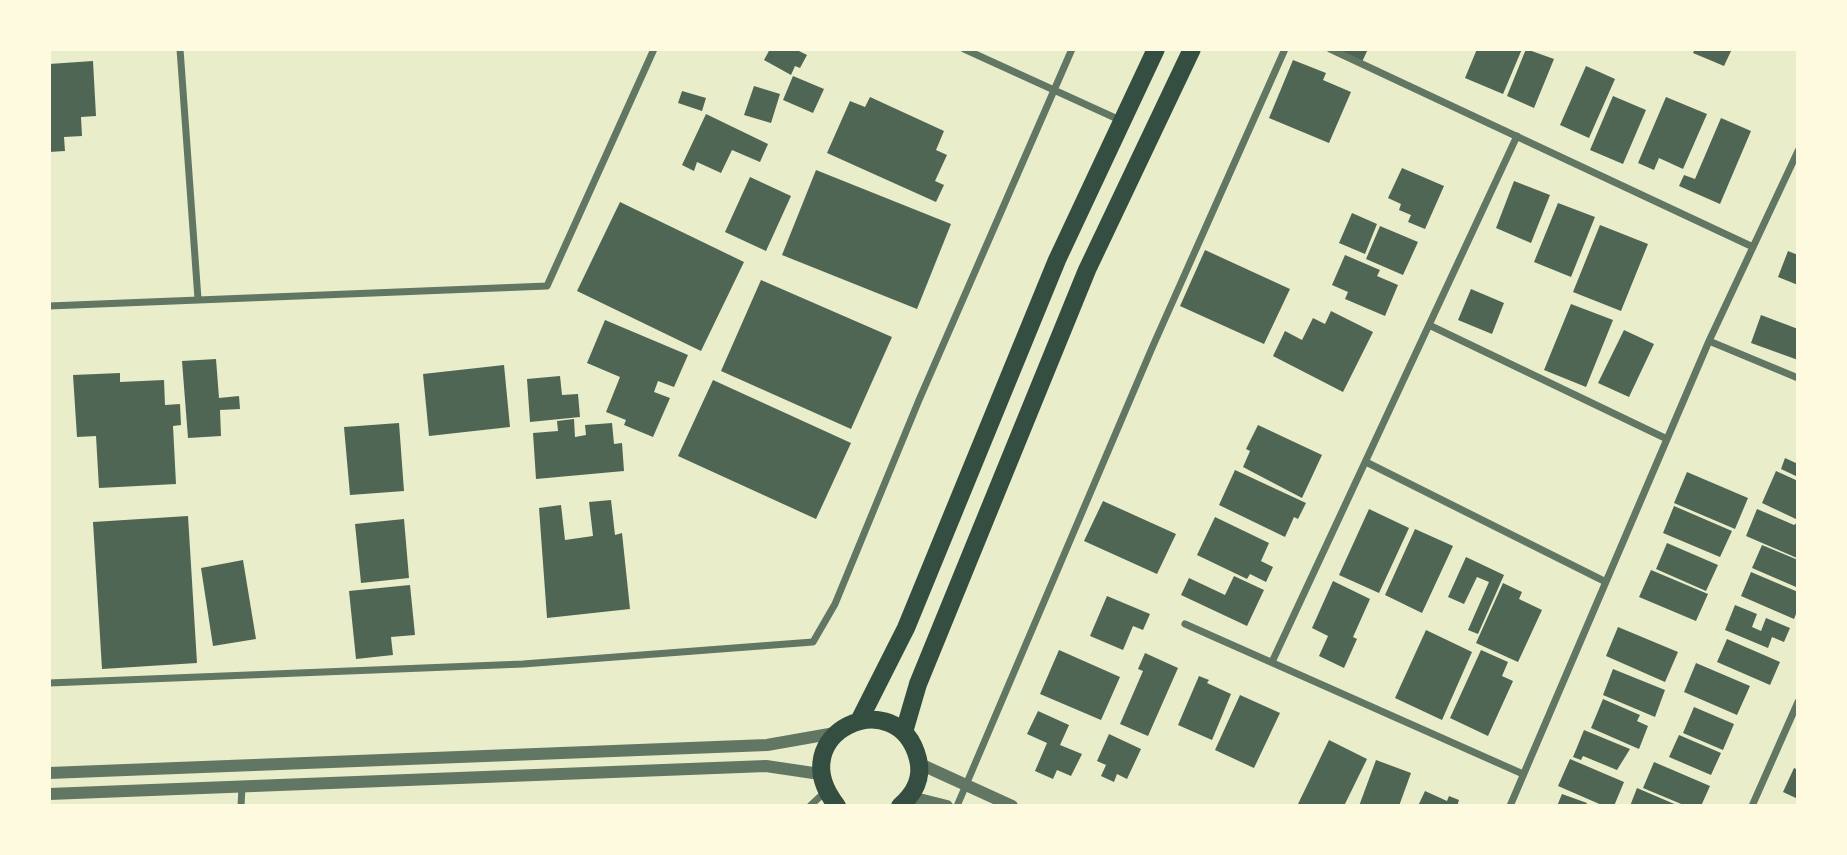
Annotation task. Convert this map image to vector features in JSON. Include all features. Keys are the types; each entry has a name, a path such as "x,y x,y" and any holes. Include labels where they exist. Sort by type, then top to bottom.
{"main road":[{"path":"859,722 905,628 1057,260 1156,49"},
{"path":"904,732 918,684 1087,270 1192,49"},
{"path":"837,806 823,783 823,753 835,733 848,724 869,719 886,722 904,732 915,746 920,764 917,785 906,801"}],"street":[{"path":"180,49 198,299"},
{"path":"49,306 547,286 654,49"},
{"path":"964,49 1122,121"},
{"path":"49,683 523,664 813,642 835,604 1072,49"},
{"path":"957,806 1152,348 1285,49"},
{"path":"1330,49 1753,247"},
{"path":"1272,662 1517,136"},
{"path":"1510,806 1709,341 1798,151"},
{"path":"1429,325 1667,439"},
{"path":"1709,341 1798,378"},
{"path":"1366,462 1606,582"},
{"path":"1185,624 1523,774"},
{"path":"1752,806 1798,702"},
{"path":"49,773 767,745 835,733"},
{"path":"920,764 1012,806"},
{"path":"49,794 766,766 823,783 810,806"},
{"path":"241,806 242,787"},
{"path":"906,801 947,806"}],"building":[{"path":"770,49 795,49 807,55 800,68 795,66 791,75 764,60"},
{"path":"1333,49 1368,49 1362,62"},
{"path":"1477,49 1522,49 1503,94 1465,78"},
{"path":"1526,49 1554,59 1534,108 1507,96"},
{"path":"1695,49 1732,49 1724,66 1693,53"},
{"path":"1293,60 1326,73 1323,80 1351,92 1329,143 1269,118"},
{"path":"93,61 96,116 81,117 82,136 64,137 65,151 49,152 49,64"},
{"path":"1586,66 1615,79 1589,138 1560,125"},
{"path":"793,76 824,89 813,113 783,100"},
{"path":"754,86 780,94 771,123 744,115"},
{"path":"682,91 706,98 702,111 678,103"},
{"path":"1613,96 1646,110 1623,164 1590,150"},
{"path":"870,97 944,131 936,150 947,155 935,181 944,185 936,202 827,153 850,101 865,107"},
{"path":"1666,97 1707,114 1683,169 1659,158 1654,170 1638,163"},
{"path":"706,114 768,144 760,162 732,150 721,173 697,162 694,171 682,165"},
{"path":"1721,118 1751,131 1720,204 1679,186 1684,175 1695,179"},
{"path":"1402,168 1444,186 1425,229 1408,222 1411,215 1399,210 1401,204 1388,198"},
{"path":"816,170 951,224 917,309 782,255"},
{"path":"750,177 791,196 766,251 725,232"},
{"path":"1514,181 1550,195 1531,243 1496,228"},
{"path":"620,202 744,262 701,351 577,291"},
{"path":"1558,203 1595,217 1571,277 1534,262"},
{"path":"1352,213 1377,224 1365,254 1339,243"},
{"path":"1600,225 1648,244 1621,311 1573,292"},
{"path":"1380,226 1418,242 1403,275 1366,259"},
{"path":"1205,250 1290,289 1264,344 1180,306"},
{"path":"1788,251 1798,255 1798,285 1778,277"},
{"path":"1345,255 1380,270 1377,276 1398,285 1385,316 1345,299 1348,292 1332,285"},
{"path":"761,280 892,337 851,429 721,371"},
{"path":"1471,289 1504,303 1492,334 1458,320"},
{"path":"1571,304 1613,320 1586,387 1544,370"},
{"path":"1331,311 1373,332 1343,392 1273,356 1285,331 1302,340 1313,318 1325,324"},
{"path":"1761,315 1798,329 1798,360 1751,343"},
{"path":"605,320 688,355 674,387 658,381 654,392 670,398 653,437 624,425 626,420 606,412 620,377 587,363"},
{"path":"1624,330 1654,344 1629,397 1598,383"},
{"path":"216,359 219,398 239,396 240,409 220,410 221,436 188,438 182,361"},
{"path":"504,365 510,427 429,436 423,374"},
{"path":"120,373 120,382 164,380 165,405 180,404 181,425 173,426 176,484 99,488 96,436 77,437 73,375"},
{"path":"560,376 562,395 578,394 580,417 530,422 527,379"},
{"path":"713,380 851,443 816,519 678,456"},
{"path":"574,419 575,437 586,435 585,425 612,423 614,444 622,443 624,471 536,479 533,433 558,431 557,421"},
{"path":"399,423 404,491 350,495 344,427"},
{"path":"1258,425 1322,455 1302,498 1243,467 1250,451 1246,449"},
{"path":"1785,458 1798,464 1798,477 1781,469"},
{"path":"1235,470 1306,503 1298,519 1294,517 1285,537 1219,505"},
{"path":"1776,471 1798,481 1798,520 1762,503"},
{"path":"1687,472 1748,498 1735,529 1674,503"},
{"path":"611,500 615,535 622,533 630,609 547,618 539,508 561,505 565,540 593,536 589,502"},
{"path":"1103,501 1176,534 1157,574 1084,541"},
{"path":"1674,506 1732,531 1720,557 1663,533"},
{"path":"1369,509 1409,528 1379,593 1339,575"},
{"path":"1757,509 1794,525 1798,522 1797,558 1746,536"},
{"path":"188,516 197,663 102,669 93,522"},
{"path":"1215,517 1269,543 1261,561 1273,567 1266,582 1250,574 1247,579 1197,555"},
{"path":"404,519 409,578 361,583 355,524"},
{"path":"1415,529 1453,546 1422,613 1385,595"},
{"path":"1667,543 1718,565 1706,591 1656,569"},
{"path":"1762,545 1798,560 1796,587 1752,568"},
{"path":"1466,557 1504,575 1478,634 1468,630 1489,582 1477,577 1464,604 1448,597"},
{"path":"243,560 256,639 213,646 201,568"},
{"path":"1651,570 1708,594 1696,621 1639,597"},
{"path":"1751,572 1798,592 1798,609 1794,619 1741,596"},
{"path":"1234,576 1264,590 1247,626 1181,595 1189,578 1225,595"},
{"path":"1333,581 1370,599 1353,637 1357,639 1344,668 1319,656 1328,636 1312,628"},
{"path":"1503,583 1522,592 1519,599 1542,610 1518,662 1476,643"},
{"path":"410,585 415,635 391,637 393,655 356,659 349,591"},
{"path":"1107,596 1150,614 1143,630 1133,626 1123,650 1090,636"},
{"path":"1735,605 1757,614 1752,627 1761,631 1766,618 1790,628 1784,642 1772,637 1768,648 1725,630"},
{"path":"1618,627 1678,652 1665,682 1606,656"},
{"path":"1426,630 1472,652 1442,720 1395,698"},
{"path":"1727,639 1780,662 1770,685 1717,662"},
{"path":"1059,650 1120,677 1101,720 1040,694"},
{"path":"1481,650 1508,662 1502,676 1513,681 1488,736 1450,718"},
{"path":"1145,653 1178,668 1148,736 1120,724 1143,671 1138,669"},
{"path":"1696,663 1750,686 1737,715 1684,692"},
{"path":"1613,669 1665,690 1655,717 1603,695"},
{"path":"1199,676 1209,680 1207,683 1231,694 1212,740 1178,725"},
{"path":"1240,695 1280,713 1254,768 1215,750"},
{"path":"1603,699 1640,715 1637,721 1648,726 1639,749 1591,728"},
{"path":"1694,707 1734,724 1723,750 1683,733"},
{"path":"1038,711 1069,725 1060,745 1082,754 1071,776 1057,770 1053,779 1035,771 1047,743 1027,734"},
{"path":"1584,730 1630,749 1617,770 1583,756 1581,760 1573,757"},
{"path":"1109,734 1141,749 1127,779 1117,774 1114,782 1101,776 1106,765 1097,761"},
{"path":"1679,735 1721,753 1711,775 1669,757"},
{"path":"1329,740 1367,759 1344,806 1301,806 1298,804"},
{"path":"1570,759 1624,782 1614,806 1604,806 1558,786"},
{"path":"1376,760 1411,773 1399,806 1359,806"},
{"path":"1654,762 1710,786 1701,806 1686,806 1643,788"},
{"path":"1794,768 1798,770 1798,799 1783,792"},
{"path":"1637,788 1679,806 1630,806"},
{"path":"1425,791 1447,801 1449,796 1459,800 1457,806 1418,806"},
{"path":"1562,794 1587,803 1586,806 1557,806"}]}
